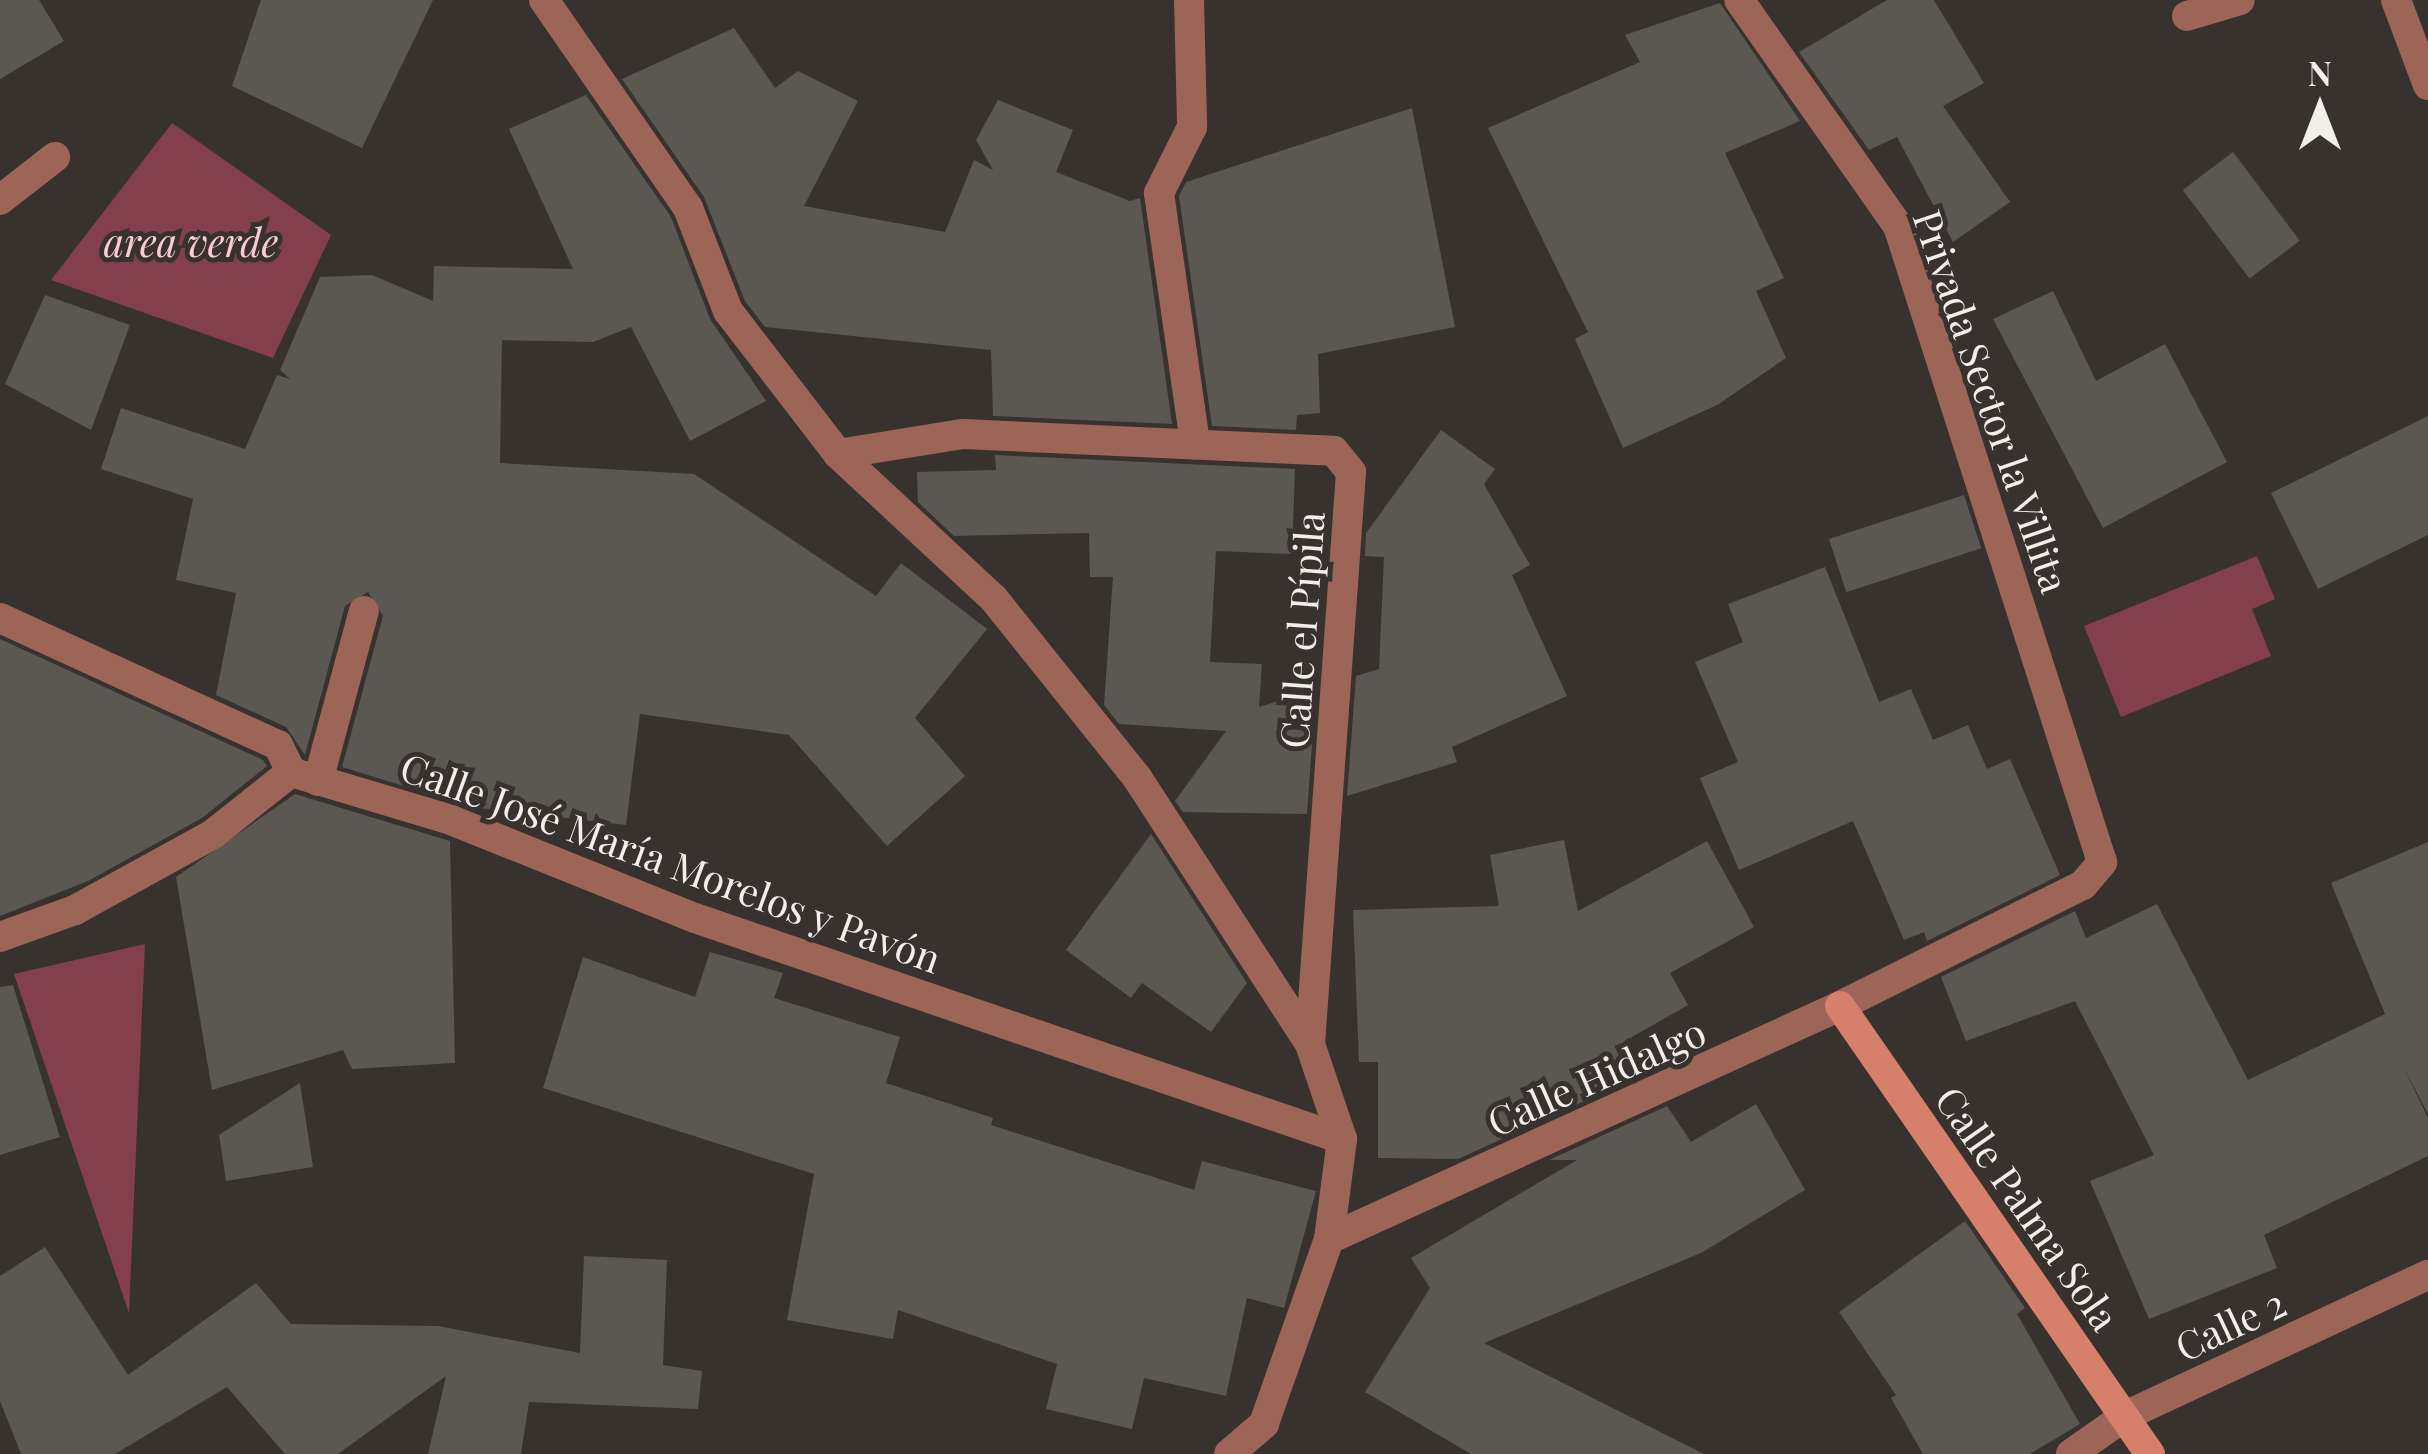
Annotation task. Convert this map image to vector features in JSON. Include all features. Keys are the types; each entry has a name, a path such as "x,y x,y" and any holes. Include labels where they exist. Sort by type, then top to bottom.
{"street":[{"path":"544,0 688,208 728,310 838,454 994,599 1136,776 1310,1044"},
{"path":"1189,0 1192,127 1159,193 1195,444"},
{"name":"Privada Sector la Villita","path":"1739,0 1898,226 2102,862"},
{"path":"2187,16 2240,0"},
{"path":"2396,0 2428,85"},
{"path":"0,200 55,157"},
{"name":"Calle el Pípila","path":"838,454 963,434 1334,452 1351,472 1310,1044 1342,1139 1329,1239"},
{"path":"0,937 75,910 304,777 364,611"},
{"path":"0,618 278,745 304,777"},
{"name":"Calle José María Morelos y Pavón","path":"304,777 451,820 695,918 1342,1139"},
{"name":"Calle Hidalgo","path":"1329,1239 1840,1006 2083,885 2102,862"},
{"name":"Calle Palma Sola","path":"1840,1006 2150,1454"},
{"path":"1228,1454 1264,1424 1329,1239"},
{"name":"Calle 2","path":"2071,1454 2125,1416 2428,1275"}],"green space":[{"name":"area verde","path":"172,123 331,235 273,358 51,280"},
{"path":"2257,556 2275,599 2252,609 2271,656 2121,717 2084,626"},
{"path":"145,944 129,1313 14,974"}],"building":[{"path":"0,0 39,0 64,41 0,79"},
{"path":"261,0 433,0 362,148 232,86"},
{"path":"1887,0 1934,0 1984,83 1943,106 2010,202 1953,242 1897,137 1869,150 1799,52"},
{"path":"1720,3 1800,121 1725,153 1784,278 1756,291 1786,358 1719,404 1623,448 1575,339 1588,332 1488,128 1640,62 1625,35"},
{"path":"734,28 775,88 798,71 858,101 804,206 945,232 974,160 993,170 976,140 998,100 1073,130 1056,172 1130,201 1140,198 1172,424 993,416 991,350 765,327 745,301 704,197 622,79"},
{"path":"586,95 671,217 710,319 766,401 690,441 631,327 593,342 502,340 500,463 694,474 876,596 901,563 987,629 915,718 965,776 887,846 789,735 640,714 626,825 471,807 342,767 383,616 368,592 345,606 305,755 286,727 216,695 236,593 176,580 193,499 101,469 121,408 245,449 277,375 290,379 280,370 320,277 372,275 433,301 434,266 573,269 509,129"},
{"path":"1412,108 1455,327 1318,354 1320,413 1297,415 1296,430 1212,426 1179,196 1186,182"},
{"path":"2233,152 2300,241 2249,279 2183,190"},
{"path":"2053,291 2096,381 2165,344 2227,462 2103,528 1993,319"},
{"path":"45,295 130,325 91,430 5,384"},
{"path":"2428,416 2428,535 2318,589 2271,493"},
{"path":"1441,430 1495,469 1484,484 1530,565 1512,575 1567,696 1452,747 1457,762 1347,796 1356,676 1379,669 1384,557 1365,556 1366,533"},
{"path":"995,455 1295,469 1292,554 1216,551 1210,662 1262,664 1259,707 1316,689 1307,814 1183,812 1175,801 1226,731 1119,724 1104,705 1113,577 1090,577 1089,533 954,536 918,502 917,472 996,470"},
{"path":"1964,495 1981,548 1846,592 1829,539"},
{"path":"1825,567 1879,702 1911,689 1933,740 1968,725 1987,769 2010,759 2060,875 1927,941 1924,932 1904,940 1853,821 1739,870 1700,778 1738,762 1695,662 1743,642 1728,604"},
{"path":"0,639 263,760 267,766 202,818 88,881 0,916"},
{"path":"295,794 450,841 455,1063 352,1069 343,1050 212,1090 176,877"},
{"path":"1151,834 1247,983 1211,1032 1142,983 1131,998 1066,950"},
{"path":"1564,840 1578,911 1707,841 1754,927 1670,973 1688,1005 1625,1041 1646,1073 1458,1159 1378,1158 1378,1062 1359,1062 1353,910 1499,906 1490,855"},
{"path":"2428,842 2428,1114 2403,1066 2428,1118 2428,1156 2264,1235 2277,1268 2149,1319 2090,1181 2154,1155 2075,1001 1966,1041 1941,977 2075,911 2086,938 2157,904 2248,1080 2385,1014 2331,883"},
{"path":"710,952 783,973 774,998 900,1037 886,1083 993,1118 991,1125 1194,1190 1202,1161 1316,1191 1284,1308 1247,1298 1226,1396 1144,1378 1132,1429 1046,1409 1057,1364 898,1310 893,1339 787,1320 814,1174 543,1088 583,957 695,997"},
{"path":"13,985 60,1137 0,1155 0,987"},
{"path":"300,1083 313,1167 226,1181 219,1135"},
{"path":"1756,1104 1805,1190 1701,1253 1484,1343 1704,1454 1471,1454 1365,1392 1430,1288 1411,1258 1577,1160 1549,1160 1667,1106 1691,1142"},
{"path":"1965,1221 2025,1308 2017,1314 2080,1424 2030,1454 1923,1454 1891,1398 1896,1395 1839,1312"},
{"path":"45,1247 128,1375 256,1283 291,1324 438,1326 580,1353 584,1256 667,1260 663,1365 702,1371 698,1409 529,1402 521,1454 428,1454 446,1376 338,1454 285,1454 227,1387 115,1454 21,1454 0,1401 0,1276"}]}
